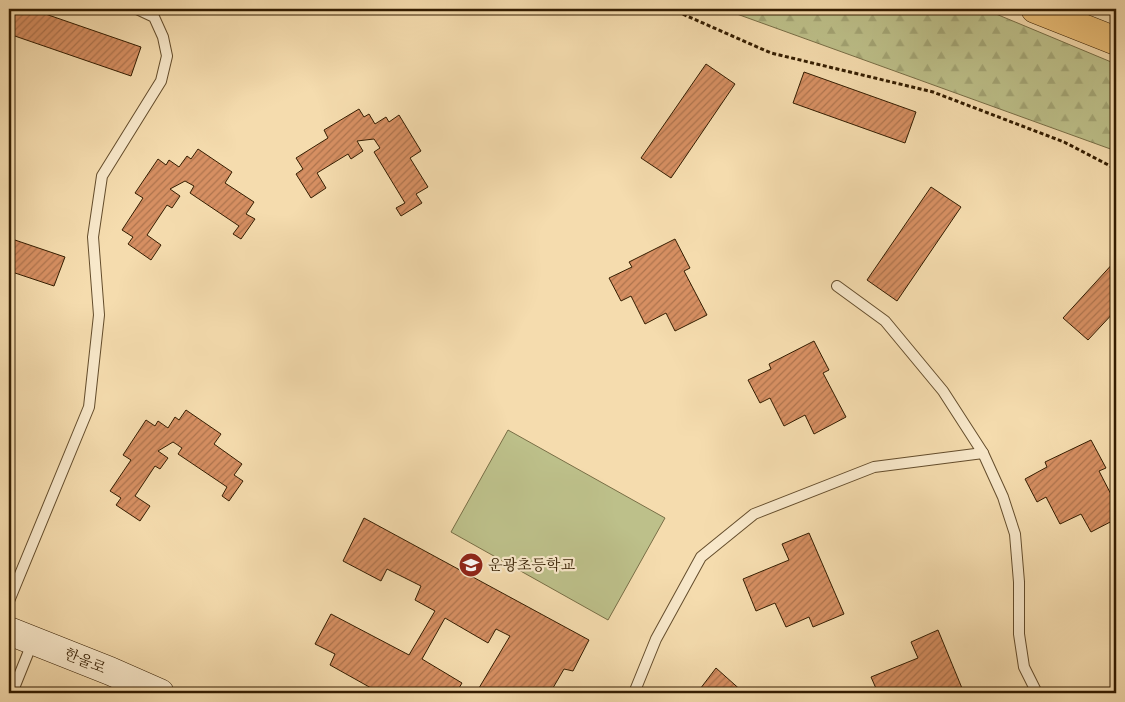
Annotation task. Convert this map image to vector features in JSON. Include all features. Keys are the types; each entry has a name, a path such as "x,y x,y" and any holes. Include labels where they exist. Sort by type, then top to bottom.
{"highway":[{"path":"1035,9 1116,41"}],"street":[{"name":"한울로","path":"21,636 160,693"}],"lane":[{"path":"9,601 89,407 98,315 93,237 102,176 161,81 167,56 163,36 154,17 137,9"},
{"path":"837,286 885,321 943,391 983,452 1004,497 1016,534 1019,582 1019,634 1024,667 1037,693"},
{"path":"634,693 656,639 700,557 754,514 874,467 983,452"},
{"path":"12,693 21,636"}],"path":[{"path":"671,9 771,54 934,92 1064,142 1116,169"}],"green space":[{"path":"723,9 984,9 1116,64 1116,151"},
{"path":"508,430 665,518 608,620 451,532"}],"building":[{"path":"9,9 31,9 141,47 131,76 9,34"},
{"path":"706,64 735,84 671,178 641,158"},
{"path":"804,72 916,112 905,143 793,103"},
{"path":"359,109 364,117 369,114 375,124 386,117 389,122 399,115 421,151 410,158 428,187 416,194 422,203 401,216 396,208 405,203 374,152 380,148 374,139 357,141 363,151 351,159 348,154 317,173 326,188 311,198 296,174 303,169 296,158 328,138 324,130"},
{"path":"198,149 232,172 225,183 254,202 246,214 255,219 241,239 233,234 239,226 190,193 194,186 185,181 170,189 180,196 172,208 167,205 147,235 161,245 151,260 128,244 133,237 122,230 143,198 135,193 158,159 166,165 169,160 179,167 187,156 191,159"},
{"path":"931,187 961,207 897,301 867,280"},
{"path":"9,238 65,257 54,286 9,271"},
{"path":"675,239 690,268 684,271 707,315 675,331 666,313 645,324 631,296 621,301 609,278 632,267 629,262"},
{"path":"1116,260 1116,310 1088,340 1063,318"},
{"path":"814,341 829,370 823,373 846,417 814,434 805,415 784,426 770,398 760,403 748,380 771,369 769,364"},
{"path":"186,410 221,434 214,444 242,464 234,475 243,481 229,501 222,496 227,487 178,454 182,448 173,442 158,451 168,458 160,469 155,466 135,496 150,506 140,521 116,505 121,498 110,491 131,460 123,455 146,420 155,426 158,421 168,428 175,417 179,420"},
{"path":"1091,440 1106,468 1099,471 1116,504 1116,519 1091,532 1081,514 1060,524 1046,497 1037,502 1025,479 1047,467 1045,462"},
{"path":"364,518 589,640 573,671 564,669 550,693 476,693 510,636 496,629 488,643 445,618 422,659 462,683 456,693 380,693 330,665 335,654 315,644 331,614 409,655 435,611 415,600 421,586 387,569 381,581 343,561"},
{"path":"809,533 844,614 813,627 809,617 786,627 775,603 756,611 743,579 789,560 782,544"},
{"path":"938,630 964,693 878,693 871,677 918,658 911,642"},
{"path":"716,668 744,693 697,693"}],"place":[{"name":"운광초등학교","path":"471,565"}]}
